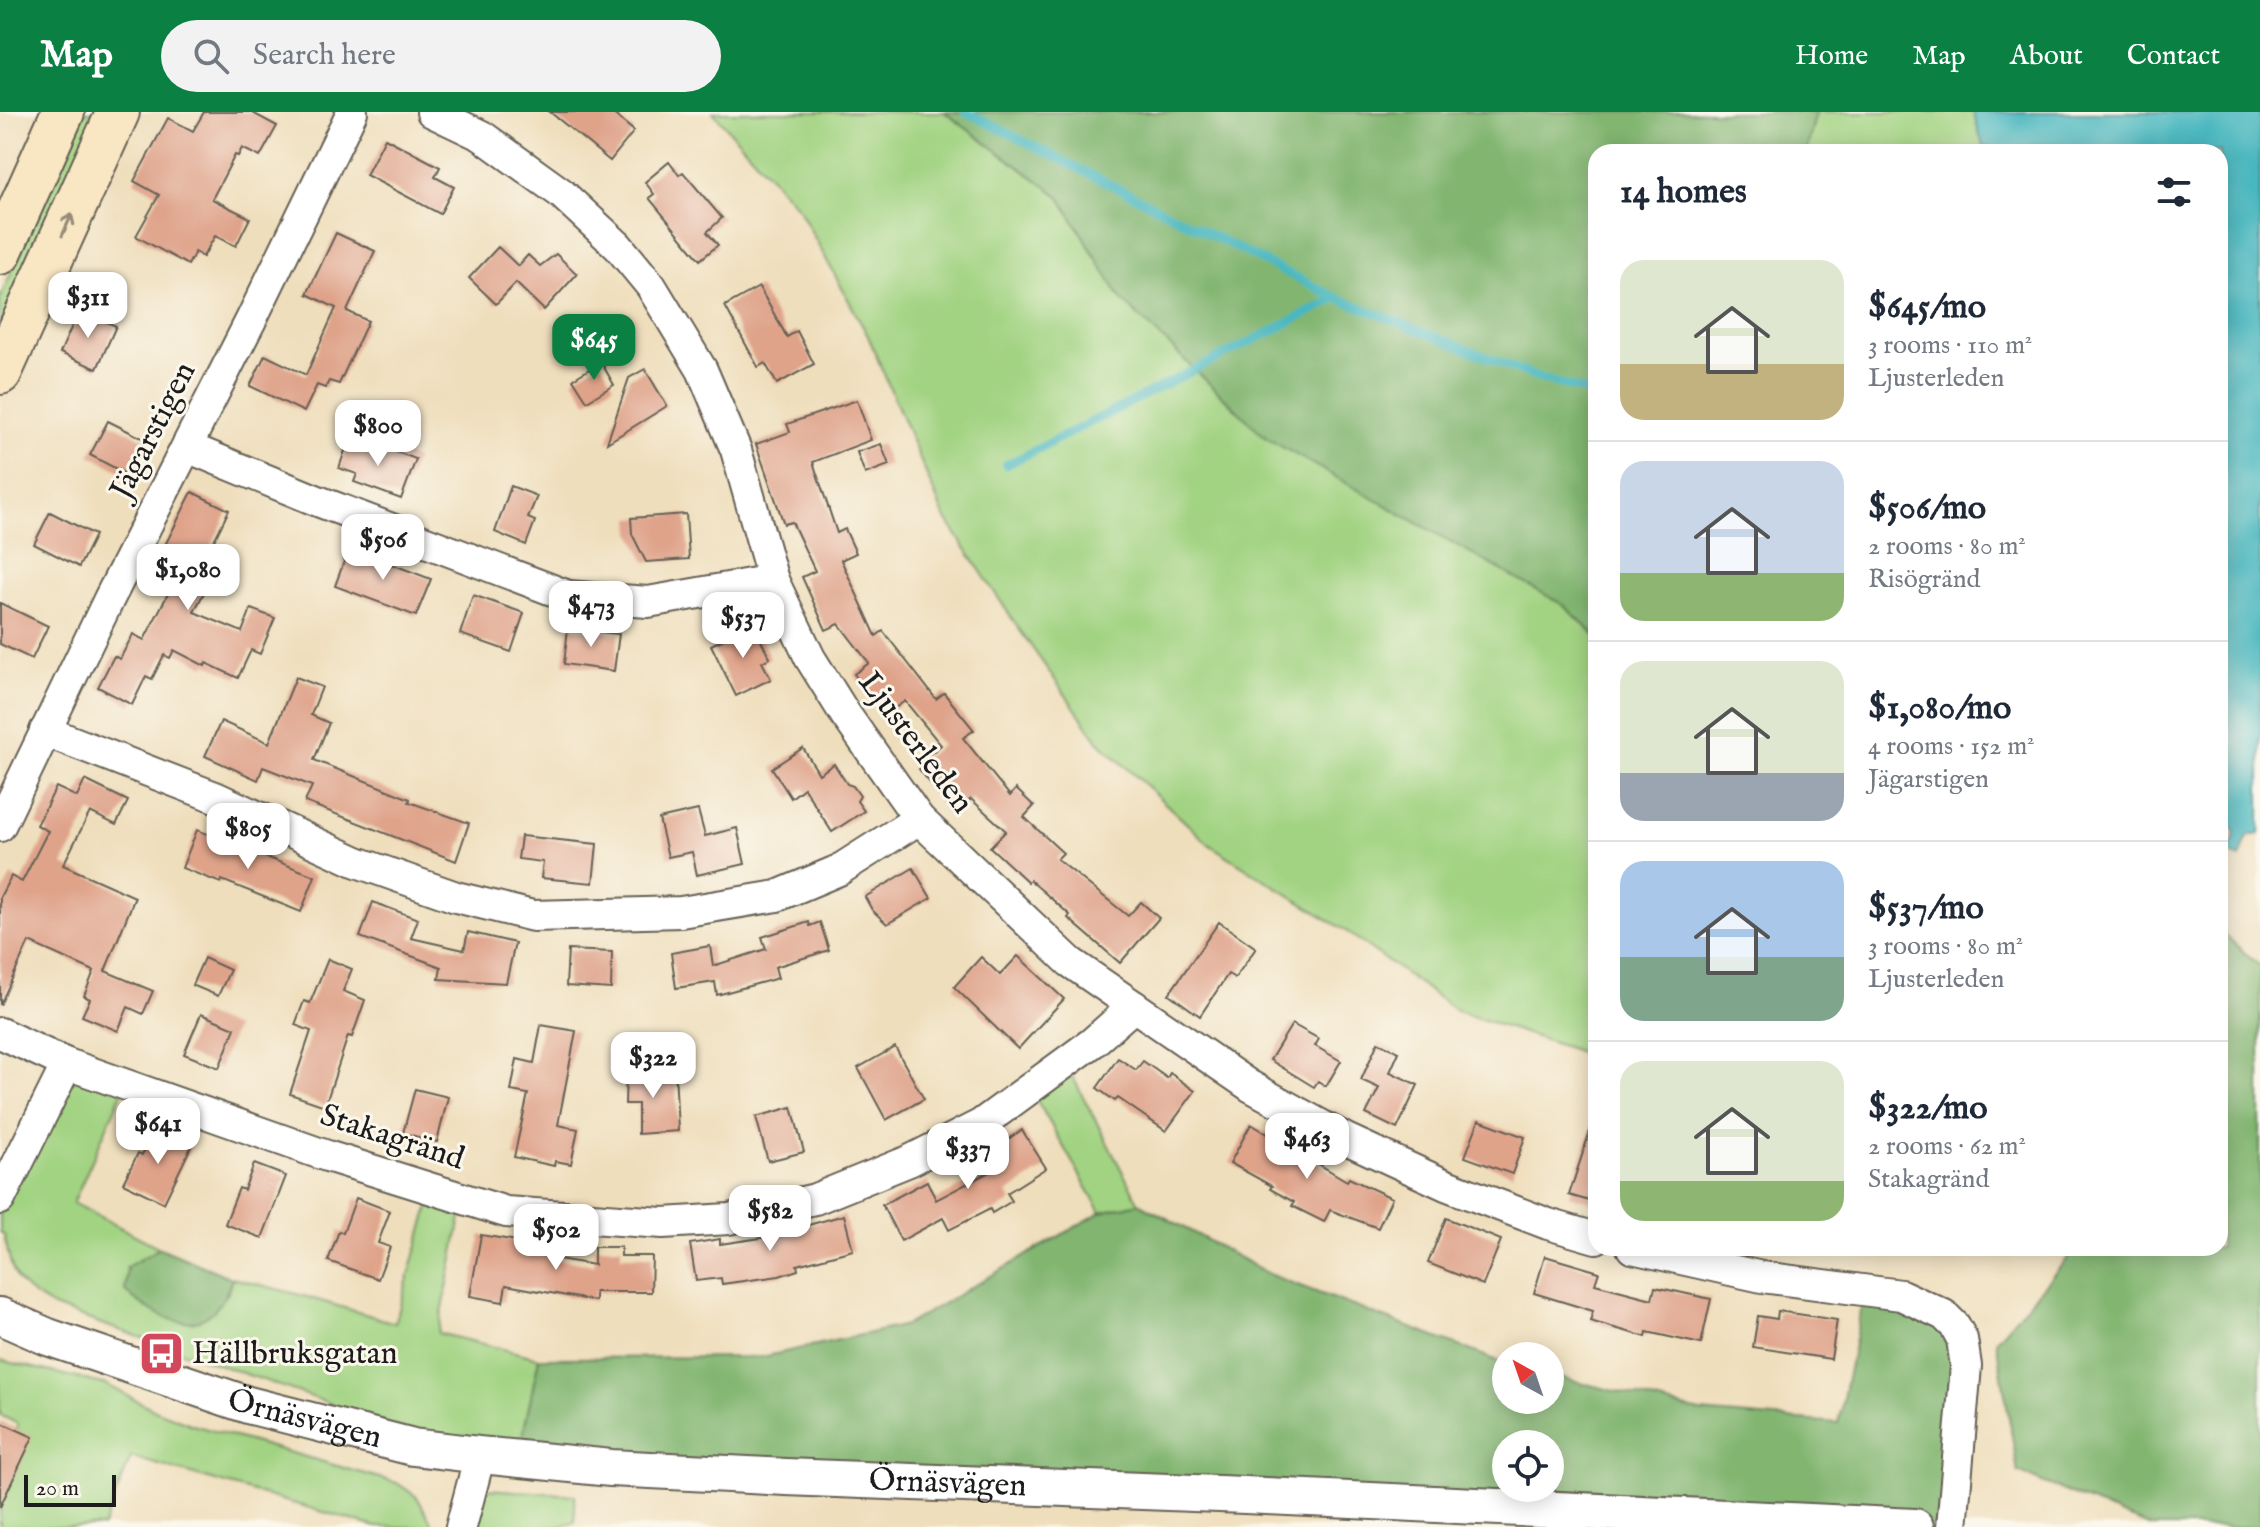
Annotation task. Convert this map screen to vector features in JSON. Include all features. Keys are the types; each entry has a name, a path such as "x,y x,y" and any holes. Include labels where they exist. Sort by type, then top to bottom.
{"main road":[{"path":"0,253 63,112"},
{"path":"0,373 118,112"}],"street":[{"name":"Jägarstigen","path":"0,826 352,112"},
{"name":"Ljusterleden","path":"432,112 482,136 561,193 618,246 651,286 702,370 736,450 773,580 810,658 845,714 919,819 1070,962 1250,1086 1344,1138 1446,1185 1548,1224 1588,1236"},
{"path":"187,447 318,501 568,596 648,602 773,580"},
{"path":"45,731 215,797 357,862 456,897 533,916 681,912 777,896 839,870 919,819"},
{"name":"Stakagränd","path":"67,1064 327,1156 506,1212 663,1223 729,1219 815,1199 909,1161 980,1125 1092,1043 1134,1006"},
{"path":"0,1033 67,1064 0,1199"},
{"path":"1668,1256 1762,1277 1901,1295 1944,1315 1962,1339 1966,1366 1952,1527"},
{"name":"Örnäsvägen","path":"0,1316 48,1337 248,1405 413,1447 480,1455 611,1468 786,1477 1915,1527"},
{"path":"461,1527 480,1455"}],"green space":[{"path":"82,112 98,112 0,330 0,298"},
{"path":"713,112 944,112 1059,196 1121,299 1565,606 1588,628 1588,1054 1457,1011 1346,931 1210,845 1099,742 944,516 868,336 799,209"},
{"path":"944,112 1816,112 1808,144 1588,144 1588,628 1565,606 1266,438 1121,299 1059,196"},
{"path":"1816,112 1973,112 1983,144 1808,144"},
{"path":"2228,938 2260,966 2260,1527 2151,1527 2018,1472 1996,1340 2070,1256 2228,1256"},
{"path":"65,1064 126,1084 73,1203 160,1248 127,1267 227,1295 232,1278 395,1323 434,1190 465,1198 438,1333 539,1358 518,1459 481,1456 53,1307 23,1286 10,1262 4,1235 0,1232 0,1198"},
{"path":"1066,1064 1139,1203 1101,1212 1031,1090"},
{"path":"1139,1203 1271,1275 1492,1359 1492,1414 1564,1414 1564,1378 1700,1412 1838,1423 1865,1290 1955,1325 1950,1527 518,1459 539,1358 762,1357 906,1325 1101,1212"},
{"path":"160,1248 232,1278 223,1299 212,1312 200,1320 186,1322 171,1319 156,1313 125,1291 127,1267"},
{"path":"0,1360 107,1385 155,1410 193,1425 397,1483 417,1497 434,1527 376,1527 131,1457 103,1527 0,1527 0,1485 18,1424 0,1415"},
{"path":"472,1488 575,1495 575,1521 559,1527 462,1527"}],"water":[{"path":"1973,112 2260,112 2260,834 2248,836 2240,858 2228,853 2234,830 2228,827 2228,144 1983,144"}],"building":[{"path":"204,112 251,112 277,126 260,157 242,148 238,156 235,155 212,199 250,218 236,246 215,236 203,257 195,252 188,265 136,236 159,195 134,181 168,118 193,131"},
{"path":"550,112 611,112 634,131 610,161"},
{"path":"385,138 440,167 435,177 454,187 440,214 366,175"},
{"path":"669,162 679,175 683,172 722,218 707,232 718,245 700,260 649,198 654,194 645,182"},
{"path":"336,233 375,251 347,311 368,321 339,384 329,381 325,388 317,385 304,412 250,386 265,355 306,375 336,308 307,294"},
{"path":"498,247 518,266 528,255 540,266 556,254 577,274 544,310 516,283 496,304 469,278"},
{"path":"759,287 787,337 797,331 814,364 777,384 765,363 758,367 725,306"},
{"path":"79,310 116,326 97,369 60,353"},
{"path":"601,362 614,385 587,401 573,379"},
{"path":"645,369 667,406 607,443 629,378"},
{"path":"857,400 871,440 813,462 837,533 845,529 856,553 841,560 876,636 883,631 936,699 944,693 974,730 963,738 1010,796 1016,789 1034,806 1024,817 1063,853 1057,859 1128,916 1141,902 1159,918 1120,963 1068,918 1070,915 990,847 1006,831 971,799 954,813 919,769 927,762 924,759 941,745 905,701 885,715 854,674 869,663 839,624 826,630 802,577 815,571 792,522 784,524 756,444 790,432 787,424"},
{"path":"108,421 144,439 126,474 90,455"},
{"path":"349,439 368,446 369,442 416,459 401,499 354,482 357,474 339,468"},
{"path":"881,444 889,465 865,474 857,452"},
{"path":"511,486 537,496 528,518 535,521 526,545 495,532"},
{"path":"192,492 229,510 203,563 216,569 194,612 242,632 251,609 275,618 260,654 251,650 238,678 174,650 170,658 164,655 152,679 146,676 132,705 98,687 114,656 120,659 133,634 144,640 171,588 164,585 178,557 163,549"},
{"path":"50,512 95,535 79,567 34,544"},
{"path":"686,514 689,559 646,562 632,534 631,518"},
{"path":"349,548 431,579 416,616 335,586"},
{"path":"473,595 524,613 511,652 460,634"},
{"path":"0,603 48,626 32,659 0,644"},
{"path":"753,625 770,658 762,662 771,679 736,696 711,645"},
{"path":"568,628 619,634 614,671 564,664"},
{"path":"296,677 322,687 311,715 329,723 314,760 410,799 409,802 469,823 456,861 305,802 312,786 263,767 258,780 205,756 221,721 269,743"},
{"path":"803,748 819,774 834,764 847,784 853,786 860,796 857,801 864,811 832,832 804,788 791,798 772,768"},
{"path":"85,780 128,801 116,825 90,812 63,865 135,897 105,971 153,991 143,1014 128,1007 118,1031 82,1016 90,999 84,996 94,971 29,942 0,1005 0,897 11,876 22,882 48,831 37,825 56,787 77,797"},
{"path":"698,810 705,836 737,828 745,864 697,875 692,852 668,857 659,819"},
{"path":"197,830 315,876 301,912 222,880 221,883 182,868"},
{"path":"521,836 597,844 593,883 541,878 543,862 518,859"},
{"path":"913,868 931,898 887,924 872,910 865,897"},
{"path":"373,902 418,919 411,938 464,950 468,932 515,943 506,983 439,979 441,967 360,937"},
{"path":"809,922 810,926 820,922 829,950 775,967 778,978 717,995 715,982 676,988 671,953 710,946 713,966 766,949 762,937"},
{"path":"1219,922 1256,948 1235,978 1228,974 1200,1016 1169,994"},
{"path":"568,950 612,952 611,989 566,986"},
{"path":"1018,956 1064,999 1018,1049 954,987 981,957 1000,975"},
{"path":"204,958 230,970 218,996 192,985"},
{"path":"328,959 352,969 343,991 365,1000 352,1037 348,1036 325,1106 290,1094 311,1031 295,1025 304,1001 310,1003"},
{"path":"201,1014 235,1028 219,1068 184,1054"},
{"path":"1292,1024 1319,1039 1315,1046 1341,1061 1326,1086 1318,1081 1314,1087 1270,1060"},
{"path":"541,1025 576,1031 558,1125 578,1129 571,1164 555,1161 554,1166 514,1157 528,1094 511,1091 517,1059 534,1063"},
{"path":"1378,1042 1399,1052 1390,1072 1418,1085 1397,1129 1366,1114 1379,1088 1361,1080"},
{"path":"895,1047 924,1099 886,1120 858,1068"},
{"path":"1118,1058 1136,1070 1143,1061 1167,1078 1170,1073 1195,1091 1166,1131 1118,1098 1115,1101 1097,1088"},
{"path":"675,1070 678,1131 638,1134 638,1104 625,1104 626,1071"},
{"path":"415,1089 448,1097 437,1142 403,1133"},
{"path":"792,1107 804,1152 768,1161 756,1117"},
{"path":"1479,1120 1525,1137 1512,1174 1465,1157"},
{"path":"1251,1124 1347,1181 1349,1178 1392,1198 1378,1228 1330,1210 1324,1222 1292,1206 1294,1202 1270,1189 1272,1186 1230,1163"},
{"path":"155,1129 191,1147 164,1203 123,1183"},
{"path":"1022,1130 1046,1168 1007,1193 1012,1201 992,1213 990,1209 949,1230 943,1218 901,1241 882,1205 927,1181 936,1200 991,1171 982,1156"},
{"path":"1588,1137 1588,1201 1569,1195"},
{"path":"254,1164 286,1176 262,1238 225,1224 239,1188 244,1190"},
{"path":"356,1198 390,1211 378,1243 390,1247 378,1279 328,1261"},
{"path":"844,1215 853,1250 797,1265 798,1270 779,1276 722,1284 721,1278 696,1281 690,1244 720,1239 720,1244 788,1234 787,1231"},
{"path":"1446,1218 1501,1240 1483,1285 1428,1263"},
{"path":"481,1235 536,1244 535,1255 594,1265 594,1247 621,1247 621,1256 652,1256 651,1292 595,1292 595,1301 506,1285 503,1302 470,1296"},
{"path":"1545,1256 1599,1272 1595,1284 1652,1299 1655,1287 1711,1299 1701,1344 1647,1332 1646,1337 1590,1321 1593,1311 1534,1293"},
{"path":"1778,1311 1837,1320 1831,1359 1753,1347 1758,1316 1777,1319"},
{"path":"0,1422 33,1437 0,1507"}],"waterway":[{"path":"966,112 1337,298 1542,379 1588,392"},
{"path":"1006,465 1337,298"}],"place":[{"name":"Hällbruksgatan","path":"161,1354"}]}
